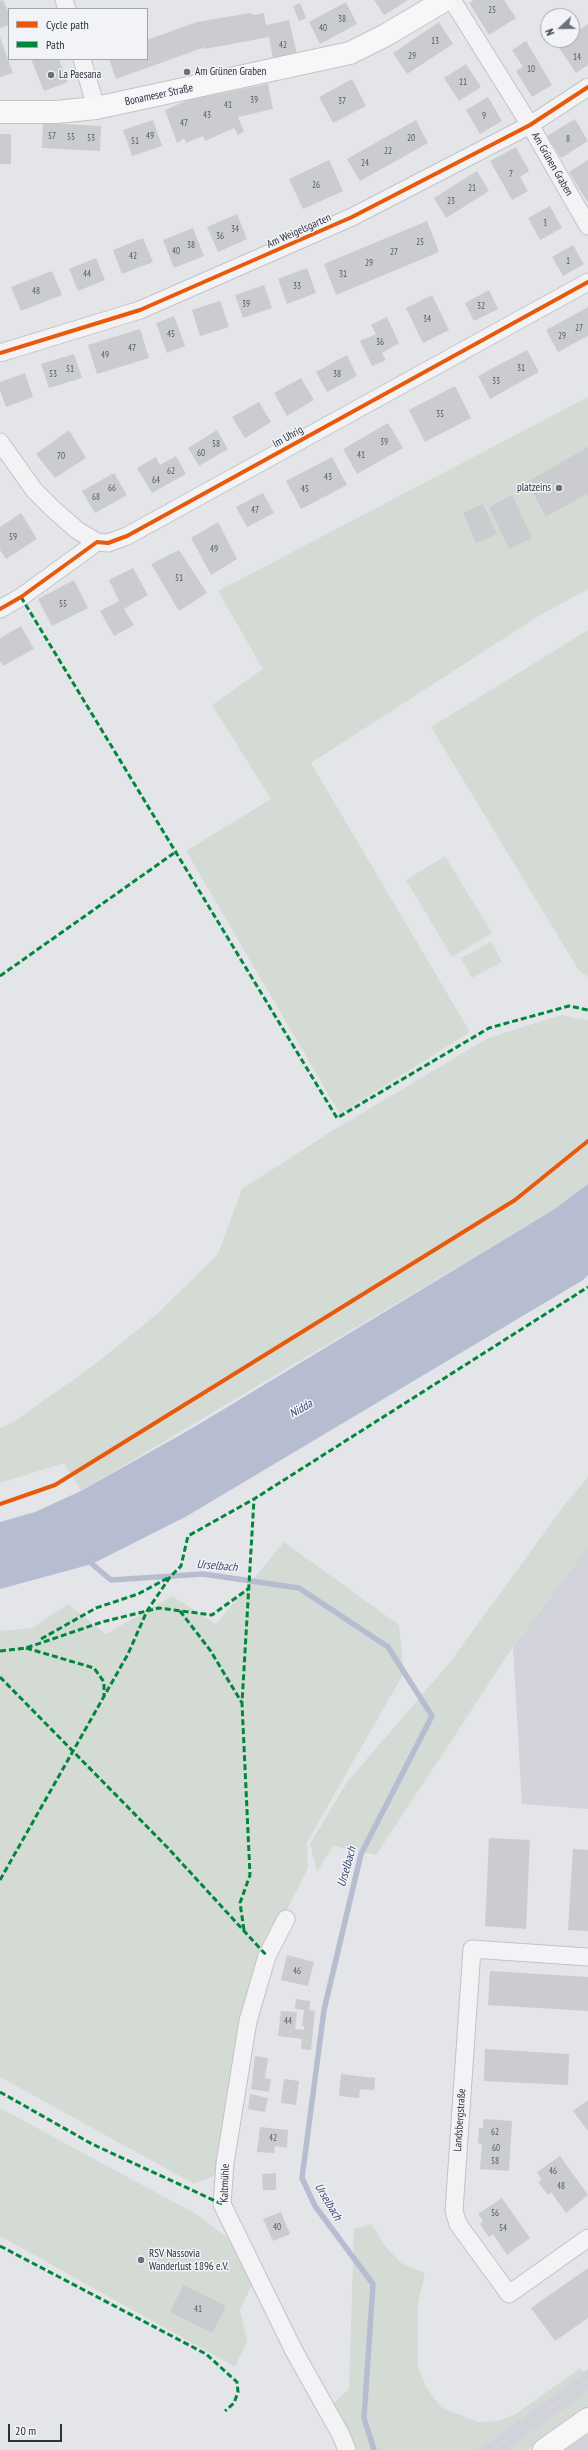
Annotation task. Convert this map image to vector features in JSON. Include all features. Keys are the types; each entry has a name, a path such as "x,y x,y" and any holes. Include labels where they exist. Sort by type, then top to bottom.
{"street":[{"name":"Bonameser Straße","path":"0,112 56,112 96,108 350,53 386,35 445,0"},
{"name":"Am Grünen Graben","path":"452,0 530,125 588,226"},
{"path":"82,60 96,108"},
{"name":"Am Weigelsgarten","path":"0,352 140,310 352,217 530,125 588,87"},
{"name":"Im Uhrig","path":"0,609 21,597 97,542 108,543 127,536 588,282"},
{"path":"0,442 34,490 48,505 77,530 97,542"},
{"name":"Kaltmühle","path":"286,1919 267,1956 248,2021 225,2163 222,2204 294,2351 341,2435 347,2450"},
{"name":"Landsbergstraße","path":"588,1957 472,1949 454,2211 458,2224 509,2294 588,2238"},
{"path":"544,2450 588,2419"}],"shaded area":[{"path":"588,397 588,589 537,617 311,763 470,1032 340,1114 186,851 271,799 212,705 263,669 218,591"},
{"path":"588,630 588,977 578,969 431,727"},
{"path":"445,856 492,933 452,957 406,880"},
{"path":"491,942 502,962 472,978 461,958"},
{"path":"561,1015 588,1020 588,1184 553,1210 81,1491 64,1463 0,1483 0,1428 12,1423 94,1365 158,1313 218,1254 242,1189 332,1131 488,1038"},
{"path":"588,1477 588,1546 513,1647 376,1855 333,1846 317,1872 310,1844 347,1782 450,1662 566,1503"},
{"path":"284,1542 399,1625 404,1673 307,1842 308,1868 254,1974 216,2175 194,2184 0,2077 0,1631 32,1628 68,1604 106,1634 172,1596 216,1624"},
{"path":"588,1546 588,1809 522,1804 513,1647"},
{"name":"RSV Nassovia Wanderlust 1896 e.V.","path":"0,2108 196,2214 228,2238 252,2285 240,2310 247,2341 235,2367 0,2236"},
{"path":"372,2224 385,2246 401,2263 425,2273 418,2303 418,2367 426,2387 441,2407 478,2422 499,2421 516,2414 580,2368 584,2372 476,2450 353,2450 331,2406 349,2389 354,2229"},
{"path":"588,2369 588,2393 508,2450 476,2450"},
{"path":"588,2393 588,2408 555,2432 527,2450 508,2450"},
{"path":"588,2434 588,2450 564,2450"}],"water":[{"name":"Nidda","path":"588,1184 588,1275 583,1280 187,1516 92,1564 0,1589 0,1522 35,1512 81,1491 196,1426 553,1210"}],"building":[{"path":"3,0 8,11 8,25 0,28 0,1"},
{"path":"374,0 408,0 384,15"},
{"path":"474,0 504,0 516,18 489,35 469,3"},
{"path":"346,2 357,24 320,44 309,22"},
{"path":"300,3 306,18 299,21 293,6"},
{"path":"250,13 254,15 264,13 266,25 289,20 297,54 273,58 269,37 205,49 205,47 116,79 109,60 148,60 148,40 197,22"},
{"path":"439,22 453,44 407,74 393,53"},
{"path":"588,24 588,65 576,73 559,48 580,48 580,30"},
{"path":"0,37 13,73 0,77"},
{"path":"526,41 552,85 532,97 516,71 523,67 512,50"},
{"path":"31,60 59,60 68,82 44,91"},
{"path":"466,64 481,87 459,101 444,78"},
{"path":"352,79 366,106 333,123 319,97"},
{"path":"268,84 273,109 238,117 244,131 238,135 234,128 205,141 203,136 186,143 184,138 177,143 165,110 188,100"},
{"path":"488,97 502,121 480,134 466,110"},
{"path":"575,119 588,141 561,158 547,136"},
{"path":"153,120 162,146 132,156 123,130"},
{"path":"416,120 428,143 360,181 347,159"},
{"path":"43,123 101,126 100,151 42,148"},
{"path":"0,134 11,134 11,164 0,164"},
{"path":"516,147 529,171 520,177 528,191 512,200 490,161"},
{"path":"329,160 343,191 303,209 289,179"},
{"path":"588,160 588,203 569,172"},
{"path":"477,171 489,191 446,218 434,198"},
{"path":"550,206 562,228 540,240 528,218"},
{"path":"237,214 247,239 218,252 207,227"},
{"path":"427,221 439,252 336,295 324,264"},
{"path":"193,228 204,256 174,268 163,240"},
{"path":"143,238 153,262 122,274 113,250"},
{"path":"573,245 584,264 563,276 552,257"},
{"path":"96,258 105,280 78,291 69,269"},
{"path":"307,268 316,293 287,304 278,279"},
{"path":"52,271 62,295 21,311 11,287"},
{"path":"264,285 272,308 243,318 235,295"},
{"path":"489,290 498,309 474,321 465,303"},
{"path":"432,295 449,330 423,343 406,308"},
{"path":"220,301 229,327 200,336 192,310"},
{"path":"588,307 588,336 558,352 546,330"},
{"path":"174,316 185,346 167,353 156,323"},
{"path":"387,317 399,343 382,353 386,360 372,366 360,341 376,334 371,325"},
{"path":"140,329 149,358 97,374 88,345"},
{"path":"527,350 539,372 490,399 478,376"},
{"path":"74,354 82,378 49,388 41,364"},
{"path":"347,355 357,376 327,392 316,372"},
{"path":"25,373 33,397 6,407 0,390 0,382"},
{"path":"301,378 314,400 287,416 274,393"},
{"path":"455,386 471,418 425,442 409,410"},
{"path":"259,402 271,422 245,438 232,417"},
{"path":"388,423 403,448 357,474 343,449"},
{"path":"69,430 86,458 55,478 36,454"},
{"path":"217,430 228,449 199,466 188,448"},
{"name":"platzeins","path":"588,447 588,497 586,494 546,517 527,482"},
{"path":"176,456 186,474 152,493 137,468 156,457 160,465"},
{"path":"332,457 347,485 301,509 286,481"},
{"path":"114,473 127,495 95,513 82,491"},
{"path":"263,493 274,513 247,527 236,507"},
{"path":"512,495 532,538 509,549 489,507"},
{"path":"483,504 497,534 476,543 463,513"},
{"path":"21,513 37,539 6,559 0,550 0,527"},
{"path":"218,522 237,559 211,575 191,538"},
{"path":"179,550 207,593 179,611 151,564"},
{"path":"133,568 148,595 124,609 134,625 114,636 100,611 119,601 109,580"},
{"path":"74,580 88,608 52,626 38,599"},
{"path":"21,626 34,649 3,666 0,661 0,638"},
{"path":"489,1838 530,1840 526,1929 485,1926"},
{"path":"573,1849 588,1850 588,1931 568,1930"},
{"path":"287,1955 314,1962 308,1986 281,1980"},
{"path":"490,1971 588,1977 588,2011 488,2005"},
{"path":"296,1999 310,2001 309,2010 315,2011 311,2050 301,2049 302,2039 278,2036 281,2011 297,2012 295,2029 304,2030 304,2026 302,2026 304,2010 295,2009"},
{"path":"485,2049 569,2054 568,2085 484,2081"},
{"path":"255,2056 268,2058 265,2078 271,2079 269,2092 251,2089"},
{"path":"341,2074 375,2078 374,2090 360,2089 359,2098 339,2096"},
{"path":"284,2079 299,2081 296,2105 281,2103"},
{"path":"250,2094 268,2098 265,2112 248,2109"},
{"path":"588,2100 588,2131 573,2111"},
{"path":"483,2119 512,2121 509,2171 480,2169 482,2144 478,2143 479,2128 483,2128"},
{"path":"260,2127 288,2130 287,2148 275,2146 274,2153 257,2152"},
{"path":"560,2156 588,2195 566,2213 551,2192 548,2195 538,2182 542,2180 537,2172"},
{"path":"276,2173 276,2190 263,2190 262,2174"},
{"path":"502,2198 530,2238 507,2255 493,2234 489,2237 484,2230 480,2224 483,2221 478,2214"},
{"path":"281,2212 290,2234 273,2241 263,2219"},
{"path":"588,2268 588,2318 555,2341 531,2308"},
{"path":"183,2285 226,2306 212,2333 170,2312"}],"waterway":[{"name":"Urselbach","path":"90,1559 92,1564 111,1580 203,1574 299,1588 388,1647 432,1716 361,1854 324,2010 302,2178 315,2206 373,2284 364,2418 374,2450"}],"tram line":[{"path":"486,2450 588,2376"},
{"path":"498,2450 588,2385"}],"marked path":[{"path":"21,597 337,1118 489,1028 569,1006 588,1010"},
{"path":"0,976 177,851"},
{"path":"0,1880 128,1654 147,1611 170,1577 181,1566 188,1536 254,1499 588,1287"},
{"path":"244,1930 240,1903 250,1875 242,1703 254,1499"},
{"path":"41,1639 96,1608 138,1594 168,1578"},
{"path":"0,1651 26,1648 102,1622 159,1608 212,1615 248,1589"},
{"path":"180,1611 210,1650 242,1703"},
{"path":"26,1648 94,1668 104,1682 104,1697"},
{"path":"0,1677 167,1847 267,1956"},
{"path":"0,2092 92,2144 222,2204"},
{"path":"0,2246 206,2354 237,2382 238,2392 234,2403 225,2411"}],"cycle path":[{"path":"0,353 140,310 352,217 530,125 588,87"},
{"path":"0,609 21,597 97,542 108,543 127,536 588,282"},
{"path":"0,1504 55,1485 515,1200 588,1141"}],"place":[{"name":"Am Grünen Graben","path":"187,72"},
{"name":"La Paesana","path":"51,75"},
{"name":"platzeins","path":"559,488"},
{"name":"RSV Nassovia Wanderlust 1896 e.V.","path":"141,2260"}]}
